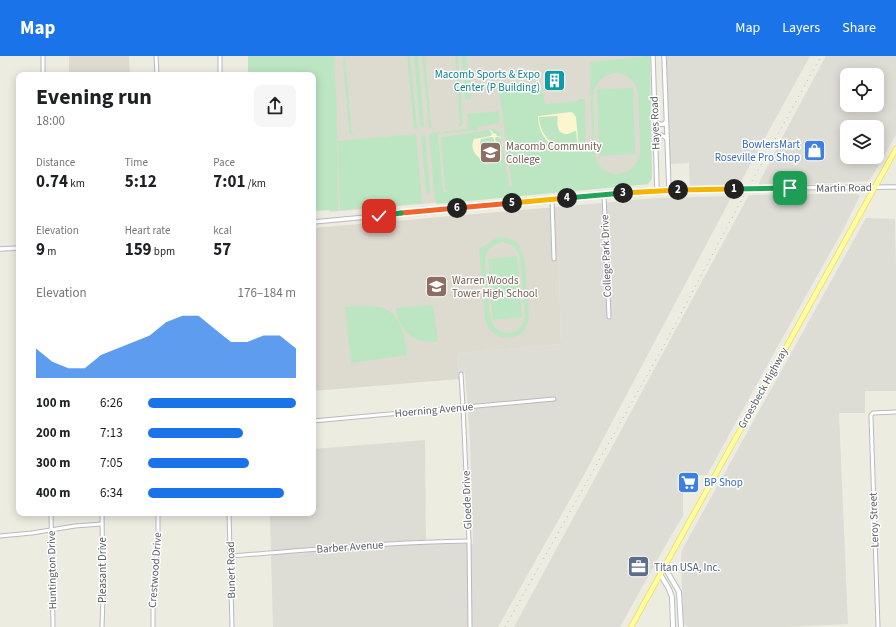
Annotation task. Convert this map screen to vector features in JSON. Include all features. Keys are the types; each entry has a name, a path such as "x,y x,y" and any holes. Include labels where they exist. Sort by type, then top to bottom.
{"main road":[{"name":"Groesbeck Highway","path":"630,627 896,149"},
{"path":"664,566 679,592 681,627"},
{"path":"660,574 672,597 673,627"}],"street":[{"path":"43,56 43,72"},
{"path":"156,56 157,72"},
{"path":"220,56 220,72"},
{"name":"Hayes Road","path":"653,56 657,191"},
{"name":"Hayes Road","path":"664,56 668,190"},
{"path":"654,117 658,124 662,125 666,122"},
{"path":"655,137 661,135 667,138"},
{"name":"Martin Road","path":"316,222 668,190 896,187"},
{"name":"College Park Drive","path":"604,195 609,317"},
{"path":"552,200 554,259"},
{"path":"0,250 16,248"},
{"name":"Gloede Drive","path":"461,374 464,407 469,542 470,627"},
{"name":"Hoerning Avenue","path":"316,421 554,399"},
{"name":"Leroy Street","path":"878,627 871,417 875,412 896,412"},
{"name":"Huntington Drive","path":"51,516 53,627"},
{"name":"Pleasant Drive","path":"102,516 102,627"},
{"name":"Crestwood Drive","path":"153,627 153,596 158,540 158,516"},
{"name":"Bunert Road","path":"229,516 232,627"},
{"path":"0,536 32,534 75,526 102,524"},
{"name":"Barber Avenue","path":"230,556 383,544 469,542"}],"shaded area":[{"path":"69,56 129,56 130,72 69,72"},
{"name":"Macomb Community College","path":"331,56 648,56 652,178 648,184 330,212"},
{"path":"666,56 810,56 739,185 690,186 689,163 669,164"},
{"path":"826,56 896,56 896,135 884,156 884,120 840,120 840,164 879,164 869,181 758,185"},
{"path":"858,194 860,196 844,228 707,475 683,476 683,516 620,627 514,627 749,195"},
{"path":"732,196 585,473 498,627 273,627 270,516 316,516 316,449 425,440 426,544 473,544 468,411 465,373 459,373 458,353 561,344 557,207 656,198"},
{"name":"Warren Woods Tower High School","path":"557,207 561,344 458,353 459,379 316,391 316,228"},
{"path":"866,218 895,219 896,391 865,391 865,413 839,413 848,624 786,627 688,627 684,624 683,619 682,550"}],"green space":[{"path":"248,56 334,56 337,113 338,210 316,211 316,72 248,72"},
{"path":"348,56 345,58 352,134 355,135 352,135 349,133 343,60 344,57"},
{"path":"407,56 410,56 417,128 415,129 414,128"},
{"path":"414,56 418,56 423,128 420,126"},
{"path":"422,56 425,56 431,128 429,128"},
{"path":"455,56 458,56 463,123 458,127 460,124"},
{"path":"462,56 466,56 471,98 469,100 465,99"},
{"path":"650,56 652,178 648,184 437,204 435,200 429,135 431,133 440,132 441,134 438,134 443,192 448,192 445,189 441,137 494,129 498,130 500,133 509,185 508,187 512,186 499,89 541,85 545,104 585,99 586,150 592,150 590,62","holes":["610,74 620,74 628,77 636,86 638,95 640,151 638,159 629,171 615,174 602,168 596,158 593,96 597,84 603,78"]},
{"path":"633,88 635,154 599,156 597,89"},
{"path":"499,111 500,123 478,127 478,130 443,133 468,129 467,114"},
{"path":"416,134 422,203 340,210 338,141"},
{"path":"423,135 425,136 430,191 428,194 426,191 421,137"},
{"path":"497,238 513,240 518,244 522,250 525,264 529,314 528,324 517,336 509,338 494,334 488,327 485,318 479,248","holes":["501,242 511,245 519,254 525,317 523,324 518,329 508,333 502,332 492,324 490,317 485,261 487,251 494,245"]},
{"path":"517,256 522,317 493,320 488,259"},
{"path":"433,305 438,342 421,341 408,334 402,326 396,308"},
{"path":"345,307 379,307 393,314 401,326 407,355 351,363"}],"sand":[{"path":"573,113 576,117 579,150 563,150 550,144 541,132 538,116","holes":["558,116 558,128 563,134 576,131 578,149 563,148 551,142 546,137 540,124 539,117"]},
{"path":"490,130 497,136 501,137 495,138 498,156 489,161 479,158 473,150 474,139 491,136 492,134","holes":["492,137 494,139 496,149 494,151 484,153 480,142 481,139"]}],"railway":[{"path":"505,627 663,347 821,56"}],"place":[{"name":"Macomb Sports & Expo Center (P Building)","path":"555,80"},
{"name":"BowlersMart Roseville Pro Shop","path":"815,150"},
{"name":"Macomb Community College","path":"491,152"},
{"name":"Warren Woods Tower High School","path":"436,286"},
{"name":"BP Shop","path":"688,482"},
{"name":"Titan USA, Inc.","path":"639,567"}],"route":[{"path":"379,216 649,191 790,188"}]}
